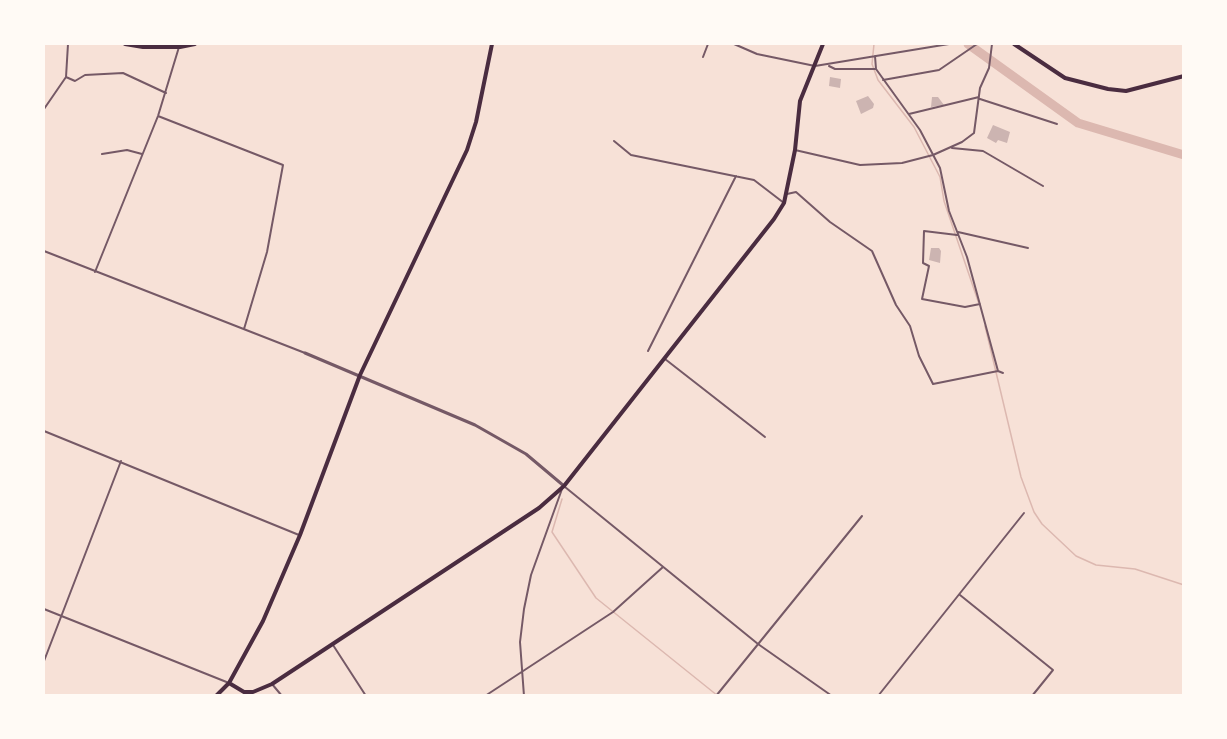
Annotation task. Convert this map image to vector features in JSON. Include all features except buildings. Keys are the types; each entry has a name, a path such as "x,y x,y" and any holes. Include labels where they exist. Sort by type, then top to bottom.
{"main road":[{"path":"125,44 143,47 180,47 195,44"},
{"path":"216,696 229,683 264,621 300,535 360,375 467,150 476,122 492,44"},
{"path":"229,683 244,692 253,692 272,684 539,508 564,486 774,219 784,203 795,150 800,101 824,44"},
{"path":"1014,44 1065,78 1108,89 1126,91 1184,76"}],"street":[{"path":"44,109 66,77 68,44"},
{"path":"703,57 708,44"},
{"path":"734,44 757,54 815,66 949,44"},
{"path":"883,80 939,70 977,44"},
{"path":"795,150 860,165 909,163 949,148 974,133 979,98 989,68 992,44"},
{"path":"95,272 158,116 180,47"},
{"path":"875,56 876,69 899,104 909,114 942,174 949,211 980,304 998,371"},
{"path":"828,65 835,69 876,69"},
{"path":"66,77 75,81 85,75 123,73 166,93"},
{"path":"909,114 979,98 1057,124"},
{"path":"158,116 283,165 267,252 244,329"},
{"path":"614,141 631,155 754,180 784,203"},
{"path":"949,148 983,151 1042,186"},
{"path":"102,154 127,150 142,154"},
{"path":"648,351 736,176"},
{"path":"787,194 796,192 830,222 872,251 896,305 910,326 919,356 933,384 998,371 1003,373"},
{"path":"980,304 965,307 922,299 929,266 923,263 924,231 958,233 1028,248"},
{"path":"44,251 360,375 501,438 564,486 758,644 832,696"},
{"path":"663,358 765,437"},
{"path":"44,431 300,535"},
{"path":"44,660 121,461"},
{"path":"524,696 520,642 531,575 564,486"},
{"path":"878,696 1024,513"},
{"path":"716,696 862,516"},
{"path":"1184,553 1184,560"},
{"path":"485,696 613,612 663,567"},
{"path":"959,595 1053,670 1032,696"},
{"path":"44,609 229,683"},
{"path":"333,645 366,696"},
{"path":"272,684 282,696"}],"waterway":[{"path":"874,44 872,64 878,80 914,127 940,177 944,201 979,304"},
{"path":"968,44 1078,123 1184,155"},
{"path":"985,326 1021,477 1034,512 1042,524 1076,556 1096,565 1135,569 1184,585"},
{"path":"562,499 552,532 596,598 718,696"}]}
